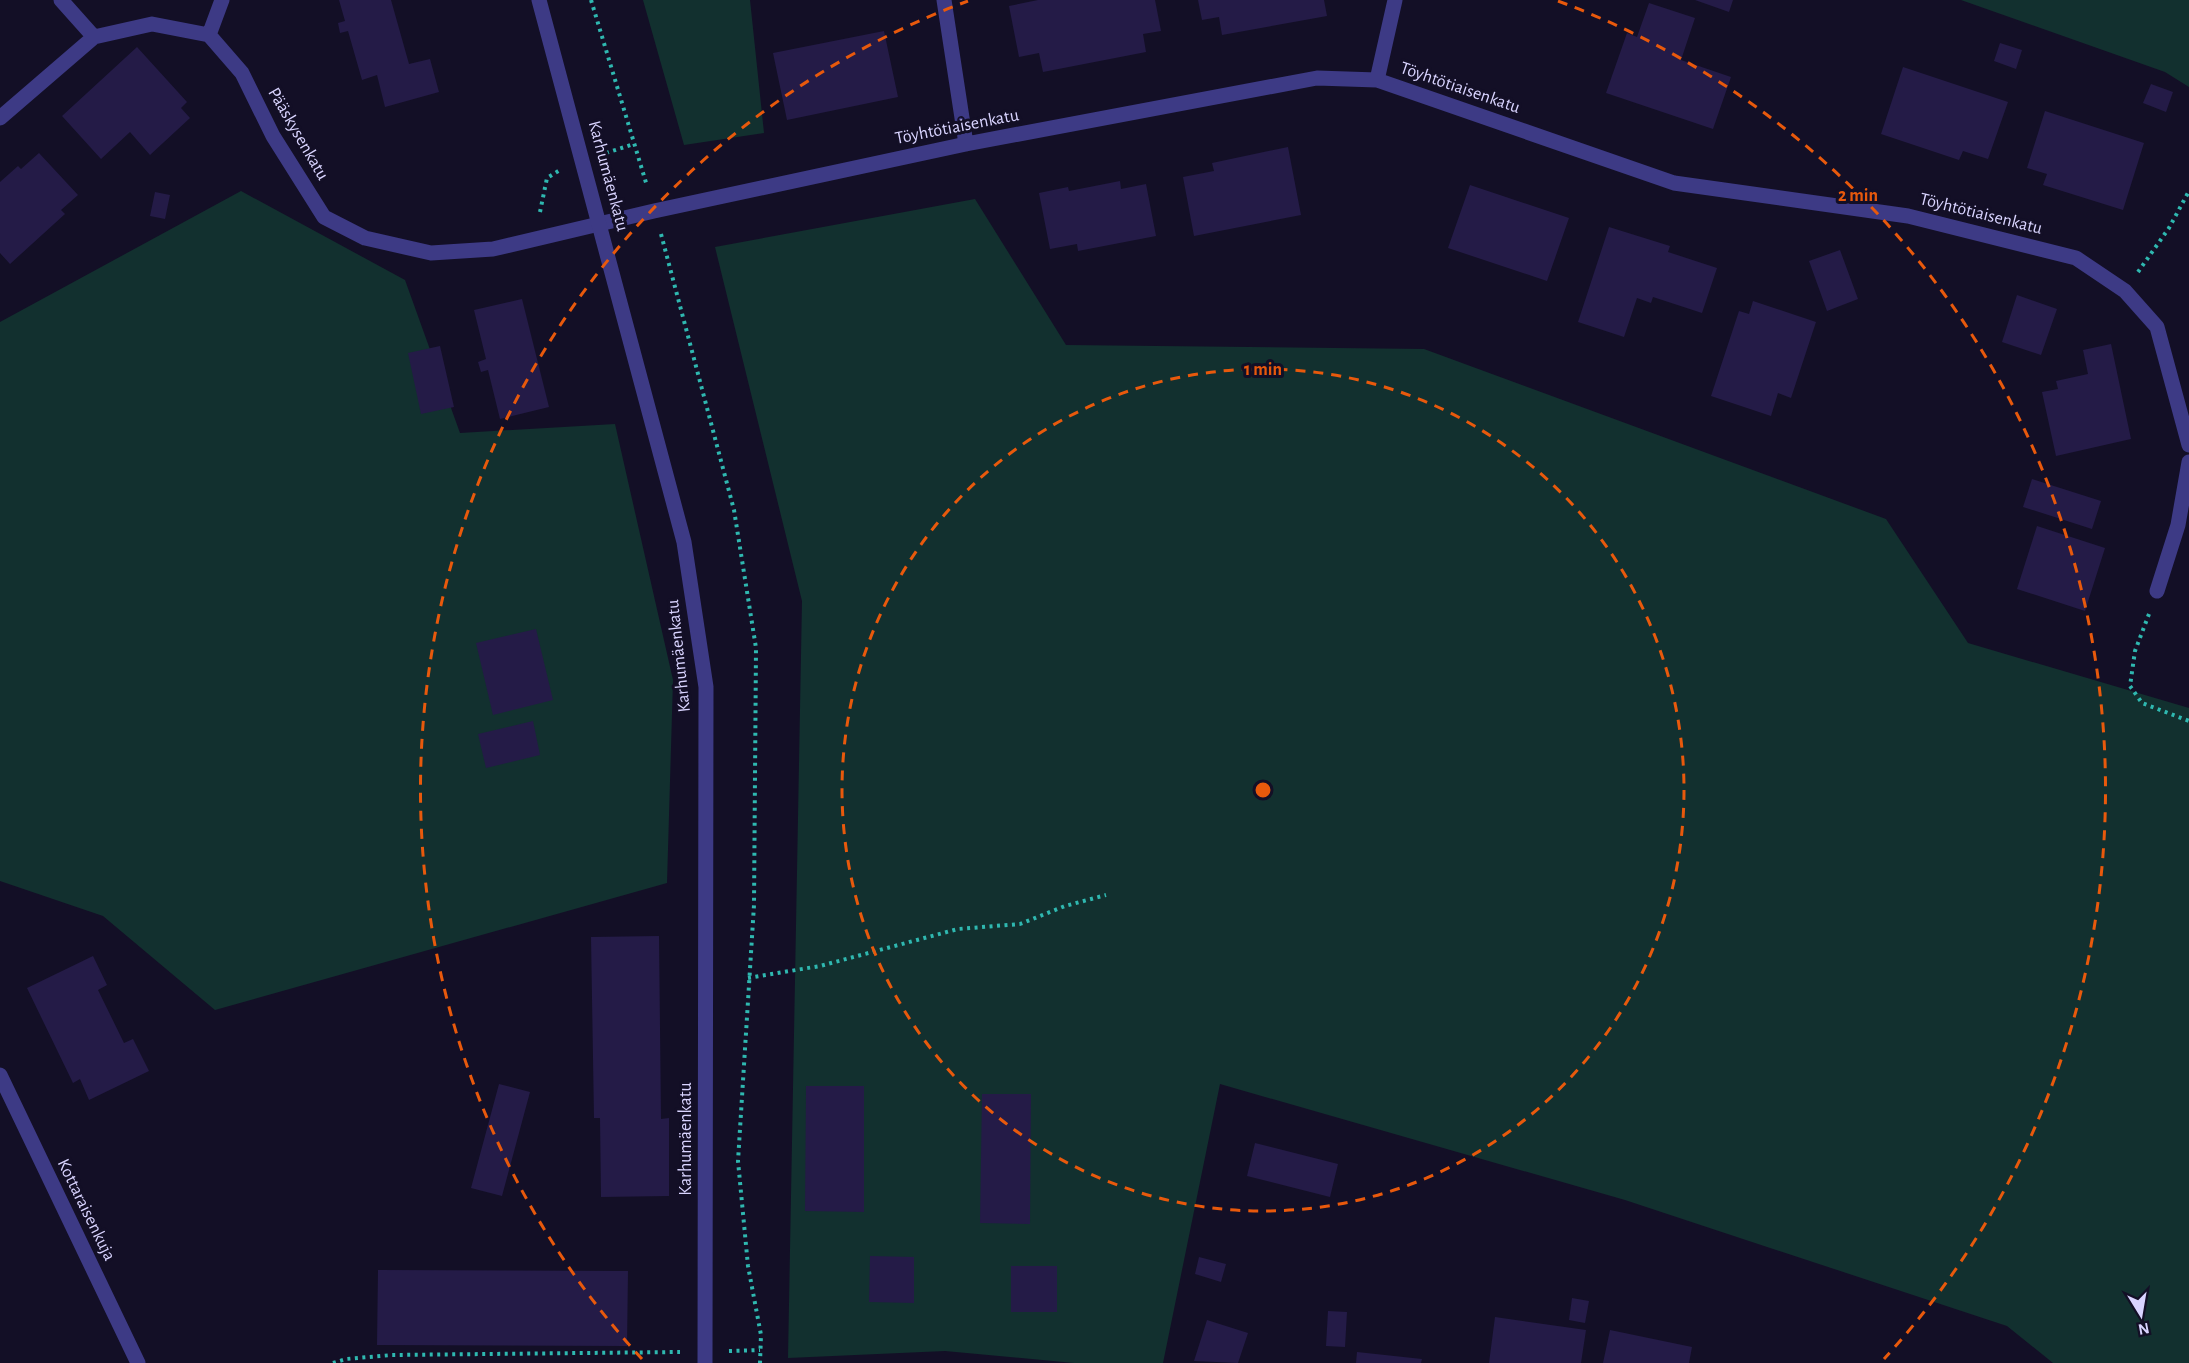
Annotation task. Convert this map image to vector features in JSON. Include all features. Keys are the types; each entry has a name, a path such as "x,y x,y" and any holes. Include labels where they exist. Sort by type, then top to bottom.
{"street":[{"path":"61,0 94,37"},
{"path":"0,118 94,37 153,24 209,35 222,0"},
{"name":"Karhumäenkatu","path":"539,0 601,224 684,542 706,687 705,1357"},
{"path":"944,0 966,144"},
{"path":"1377,80 1395,0"},
{"name":"Pääskysenkatu","path":"209,35 242,73 273,136 324,217 365,238 431,253 493,249 601,224"},
{"name":"Töyhtötiaisenkatu","path":"601,224 966,144 1317,78 1377,80 1674,183 1908,216 2076,258 2125,291 2157,327 2189,445"},
{"path":"2157,591 2178,525 2189,462"},
{"name":"Kottaraisenkuja","path":"0,1075 138,1363"}],"path":[{"path":"2125,291 2169,228 2189,191"},
{"path":"2157,591 2135,651 2130,686 2142,703 2189,721"},
{"path":"748,978 820,966 958,929 1020,924 1065,906 1106,895"},
{"path":"333,1363 346,1359 392,1355 705,1357 760,1350"}],"green space":[{"path":"643,0 750,0 764,133 684,145"},
{"path":"1961,0 2189,0 2189,87 2165,72"},
{"path":"241,191 405,280 460,433 615,424 673,680 667,883 215,1010 103,916 0,881 0,322"},
{"path":"975,199 1066,345 1424,349 1886,519 1968,643 2189,708 2189,1363 2053,1363 2007,1326 1625,1200 1220,1084 1163,1363 1074,1363 945,1351 788,1358 802,601 715,247"}],"building":[{"path":"339,0 391,0 409,64 430,59 439,92 385,107 377,75 362,80 348,31 340,33 338,23 345,21"},
{"path":"1038,0 1155,0 1161,31 1143,34 1146,52 1043,72 1039,53 1019,57 1009,6"},
{"path":"1198,0 1324,0 1327,16 1222,35 1219,17 1202,20"},
{"path":"1695,0 1733,0 1729,12"},
{"path":"1649,3 1695,18 1681,60 1731,77 1713,129 1606,93 1627,33 1637,37"},
{"path":"884,31 898,97 787,120 773,53"},
{"path":"2000,43 2022,50 2016,69 1994,61"},
{"path":"137,47 187,102 181,108 190,118 150,155 130,132 101,159 62,116"},
{"path":"1903,67 2008,102 1988,159 1963,151 1959,160 1881,134"},
{"path":"2151,84 2173,92 2166,112 2143,103"},
{"path":"2045,111 2144,143 2123,210 2043,185 2047,174 2027,168"},
{"path":"1288,147 1301,215 1194,236 1183,177 1214,171 1212,163"},
{"path":"39,153 78,195 61,210 65,214 10,264 0,253 0,182 18,166 21,169"},
{"path":"1120,181 1121,189 1146,184 1156,236 1078,251 1077,244 1050,249 1039,193 1068,187 1069,191"},
{"path":"1470,185 1569,218 1547,281 1448,248"},
{"path":"155,192 170,195 165,219 150,216"},
{"path":"1609,227 1670,246 1668,252 1717,268 1702,313 1653,297 1651,303 1637,298 1624,337 1578,322"},
{"path":"1840,250 1858,299 1827,311 1809,261"},
{"path":"2017,295 2057,309 2041,355 2002,342"},
{"path":"522,299 549,407 500,419 488,370 481,372 478,362 486,359 474,310"},
{"path":"1753,301 1816,322 1791,398 1778,393 1771,416 1711,396 1739,311 1749,314"},
{"path":"2111,344 2131,439 2056,456 2042,392 2058,389 2056,381 2088,374 2083,350"},
{"path":"440,346 454,407 421,414 408,353"},
{"path":"2032,479 2101,501 2092,529 2023,507"},
{"path":"2037,526 2105,548 2085,611 2017,589"},
{"path":"536,629 553,700 493,715 476,643"},
{"path":"533,721 540,755 486,768 478,734"},
{"path":"659,936 661,1119 669,1118 669,1196 601,1197 600,1118 594,1118 591,937"},
{"path":"93,956 107,985 98,990 124,1043 133,1039 149,1071 89,1100 80,1079 73,1083 27,988"},
{"path":"499,1084 530,1092 502,1196 471,1188"},
{"path":"806,1086 864,1086 864,1212 805,1211"},
{"path":"982,1094 1031,1094 1030,1224 980,1223"},
{"path":"1255,1143 1338,1164 1330,1197 1247,1176"},
{"path":"870,1256 914,1257 914,1303 869,1302"},
{"path":"1199,1257 1226,1264 1221,1282 1195,1274"},
{"path":"1011,1266 1057,1266 1057,1312 1011,1312"},
{"path":"378,1270 628,1271 627,1346 377,1345"},
{"path":"1572,1298 1589,1301 1585,1323 1569,1320"},
{"path":"1328,1311 1347,1312 1345,1347 1326,1346"},
{"path":"1495,1317 1586,1330 1581,1363 1489,1363"},
{"path":"1207,1320 1248,1333 1238,1363 1194,1361"},
{"path":"1610,1330 1692,1347 1689,1363 1603,1363"},
{"path":"1357,1352 1422,1359 1421,1363 1356,1363"}]}
